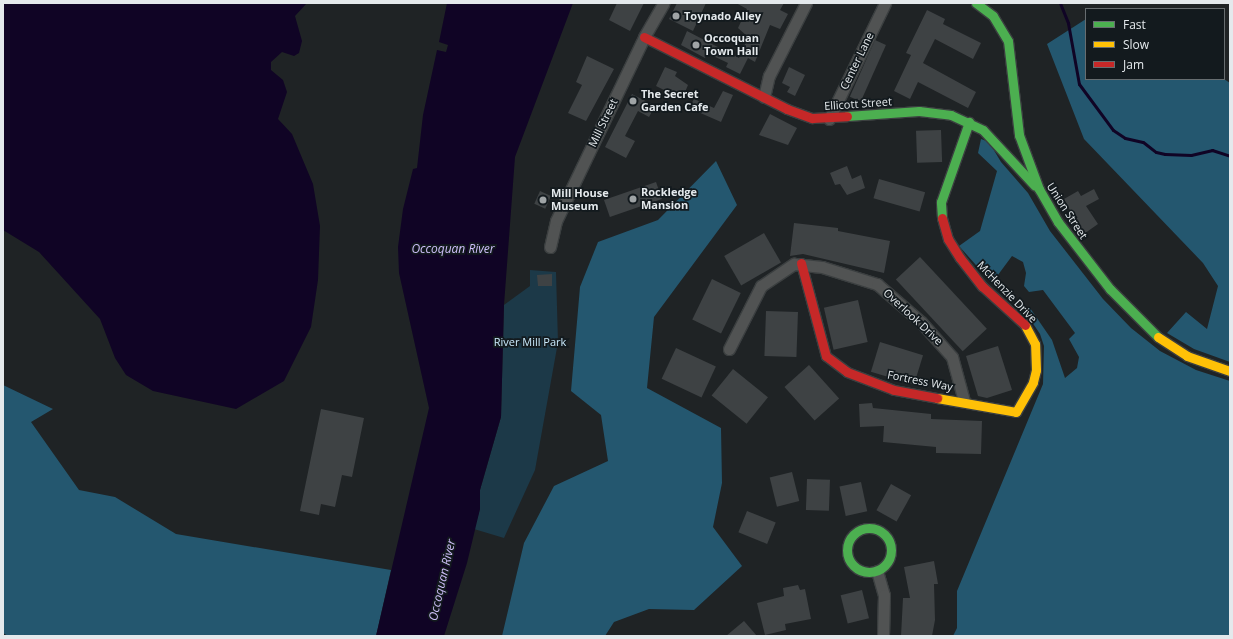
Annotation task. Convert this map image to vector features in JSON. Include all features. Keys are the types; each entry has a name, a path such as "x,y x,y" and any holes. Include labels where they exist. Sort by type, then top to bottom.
{"street":[{"name":"Mill Street","path":"550,247 556,221 644,37 664,3"},
{"path":"764,97 769,76 806,3"},
{"name":"Center Lane","path":"829,119 885,3"},
{"name":"Union Street","path":"976,3 993,16 1008,42 1019,135 1038,189 1086,260 1134,316 1172,347 1230,371"},
{"name":"Ellicott Street","path":"644,37 800,115 829,119 919,111 952,115 969,122 993,139 1038,189"},
{"name":"McHenzie Drive","path":"969,122 941,202 941,215 948,239 960,258 982,286 1025,325 1035,344 1036,370 1033,382 1016,412"},
{"path":"729,349 761,286 786,267 801,263"},
{"name":"Fortress Way","path":"801,263 822,348 831,360 847,372 894,390 964,401 1016,412"},
{"name":"Overlook Drive","path":"801,263 865,279 888,291 946,348 952,357 964,401"},
{"path":"861,530 881,531 890,542 891,555 877,571 862,571 848,555 850,538 861,530"},
{"path":"877,571 885,602 883,636"}],"green space":[{"name":"River Mill Park","path":"530,270 556,272 558,342 535,470 504,538 474,529 480,509 480,490 501,417 504,305 530,286"}],"shaded area":[{"path":"1085,20 1085,80 1225,80 1230,83 1230,362 1194,349 1167,333 1186,312 1207,329 1218,286 1203,263 1084,139 1047,44"},
{"path":"981,139 989,142 1001,162 1028,193 1050,231 1103,299 1131,328 1160,351 1196,370 1230,381 1230,636 953,636 957,628 957,591 1043,384 1044,346 1040,334 1024,310 1030,308 1052,340 1065,378 1077,368 1079,357 1069,339 1075,333 1043,290 1029,292 1024,286 1026,273 1023,262 1012,256 992,283 959,246 980,231 997,171 978,153"},
{"path":"716,161 737,205 654,317 647,388 721,428 722,483 713,527 742,566 694,610 649,609 614,622 605,636 502,636 524,543 554,486 608,461 601,415 571,391 580,287 598,242 658,220"},
{"path":"3,385 53,409 31,422 79,490 115,497 176,534 391,570 376,636 8,636 3,633"}],"water":[{"path":"3,3 307,3 295,16 302,41 299,53 294,56 282,52 271,62 271,70 283,80 287,92 278,119 292,134 313,184 320,226 318,280 311,327 284,381 236,409 153,391 126,375 115,358 100,319 39,252 3,230"},
{"name":"Occoquan River","path":"447,3 573,3 515,157 504,305 501,417 480,490 480,509 467,563 444,636 376,636 429,408 399,273 398,247 403,209 413,169 417,168 423,115 437,50 446,52 448,45 439,42"}],"building":[{"path":"617,3 644,3 630,31 609,20"},
{"path":"677,3 706,3 693,31 669,19"},
{"path":"736,3 784,3 780,10 788,14 780,29 770,25 755,62 748,58 740,74 726,67 728,63 707,53 705,58 681,45 687,31 739,58 748,37 738,28 747,9"},
{"path":"927,10 945,19 943,24 981,43 973,59 935,39 923,63 976,92 968,108 918,82 910,99 894,91 911,55 906,53"},
{"path":"875,40 886,45 861,102 850,97"},
{"path":"587,56 614,69 586,121 568,113 582,85 576,82"},
{"path":"665,67 677,72 675,76 688,85 682,99 656,86"},
{"path":"789,67 805,75 795,96 787,92 790,87 782,83"},
{"path":"723,91 733,95 721,122 689,108 694,99 714,108"},
{"path":"632,94 655,106 649,117 638,111 625,136 635,141 626,158 605,147"},
{"path":"770,114 797,128 788,145 759,135"},
{"path":"941,130 942,162 917,163 916,131"},
{"path":"847,166 852,179 861,175 865,188 847,195 840,184 835,185 830,173"},
{"path":"879,179 925,192 920,211 873,198"},
{"name":"Rockledge Mansion","path":"656,182 662,199 610,217 604,200"},
{"path":"1094,189 1099,199 1086,206 1098,224 1081,236 1072,226 1077,223 1064,199 1078,191 1081,196"},
{"name":"Mill House Museum","path":"540,191 551,196 545,209 534,204"},
{"path":"794,223 838,228 838,231 890,241 884,273 803,254 790,256"},
{"path":"764,233 781,262 741,285 724,256"},
{"path":"920,257 987,329 963,351 896,280"},
{"path":"552,274 552,286 538,286 537,275"},
{"path":"712,279 741,293 721,333 692,319"},
{"path":"858,300 868,342 834,350 824,308"},
{"path":"766,311 798,312 796,357 764,356"},
{"path":"880,342 923,355 914,385 871,372"},
{"path":"998,346 1012,390 987,398 978,396 966,356"},
{"path":"676,348 716,367 702,397 662,379"},
{"path":"809,365 839,398 815,421 784,387"},
{"path":"733,369 768,397 747,424 712,395"},
{"path":"872,403 873,408 931,414 931,419 982,421 981,454 936,453 936,447 883,442 884,426 860,427 859,404"},
{"path":"321,409 364,418 352,477 342,475 335,507 321,504 319,515 300,511"},
{"path":"792,472 799,501 777,507 770,478"},
{"path":"807,479 830,480 829,511 806,510"},
{"path":"861,482 867,511 846,516 839,487"},
{"path":"891,484 911,495 897,521 876,510"},
{"path":"747,511 776,523 767,544 738,532"},
{"path":"934,561 938,584 934,584 935,620 932,636 901,636 903,598 910,598 904,567"},
{"path":"798,585 800,590 805,589 811,619 785,624 786,630 765,635 757,603 784,596 783,588"},
{"path":"862,590 869,618 848,623 841,595"},
{"path":"744,621 757,636 726,636"}],"waterway":[{"path":"1060,3 1068,23 1079,84 1113,130 1125,138 1143,142 1156,152 1165,154 1191,155 1212,150 1230,156"}],"traffic: fast":[{"path":"976,3 993,16 1008,41 1019,135 1039,189 1058,222 1110,289 1158,337"},
{"path":"847,116 919,111 951,115 983,130 1035,186"},
{"path":"942,218 941,202 969,122"},
{"path":"869,528 881,532 887,538 891,550 887,562 881,568 869,572 857,568 851,562 847,550 851,538 857,532 869,528"}],"traffic: slow":[{"path":"937,398 1016,412 1033,382 1036,370 1035,344 1025,325"},
{"path":"1158,337 1187,356 1230,371"}],"traffic: jam":[{"path":"644,37 787,109 812,118 847,116"},
{"path":"942,218 948,239 960,258 982,286 1025,325"},
{"path":"801,263 826,356 847,372 894,390 937,398"}],"place":[{"name":"Toynado Alley","path":"676,16"},
{"name":"Occoquan Town Hall","path":"696,45"},
{"name":"The Secret Garden Cafe","path":"633,101"},
{"name":"Rockledge Mansion","path":"633,199"},
{"name":"Mill House Museum","path":"543,200"}]}
